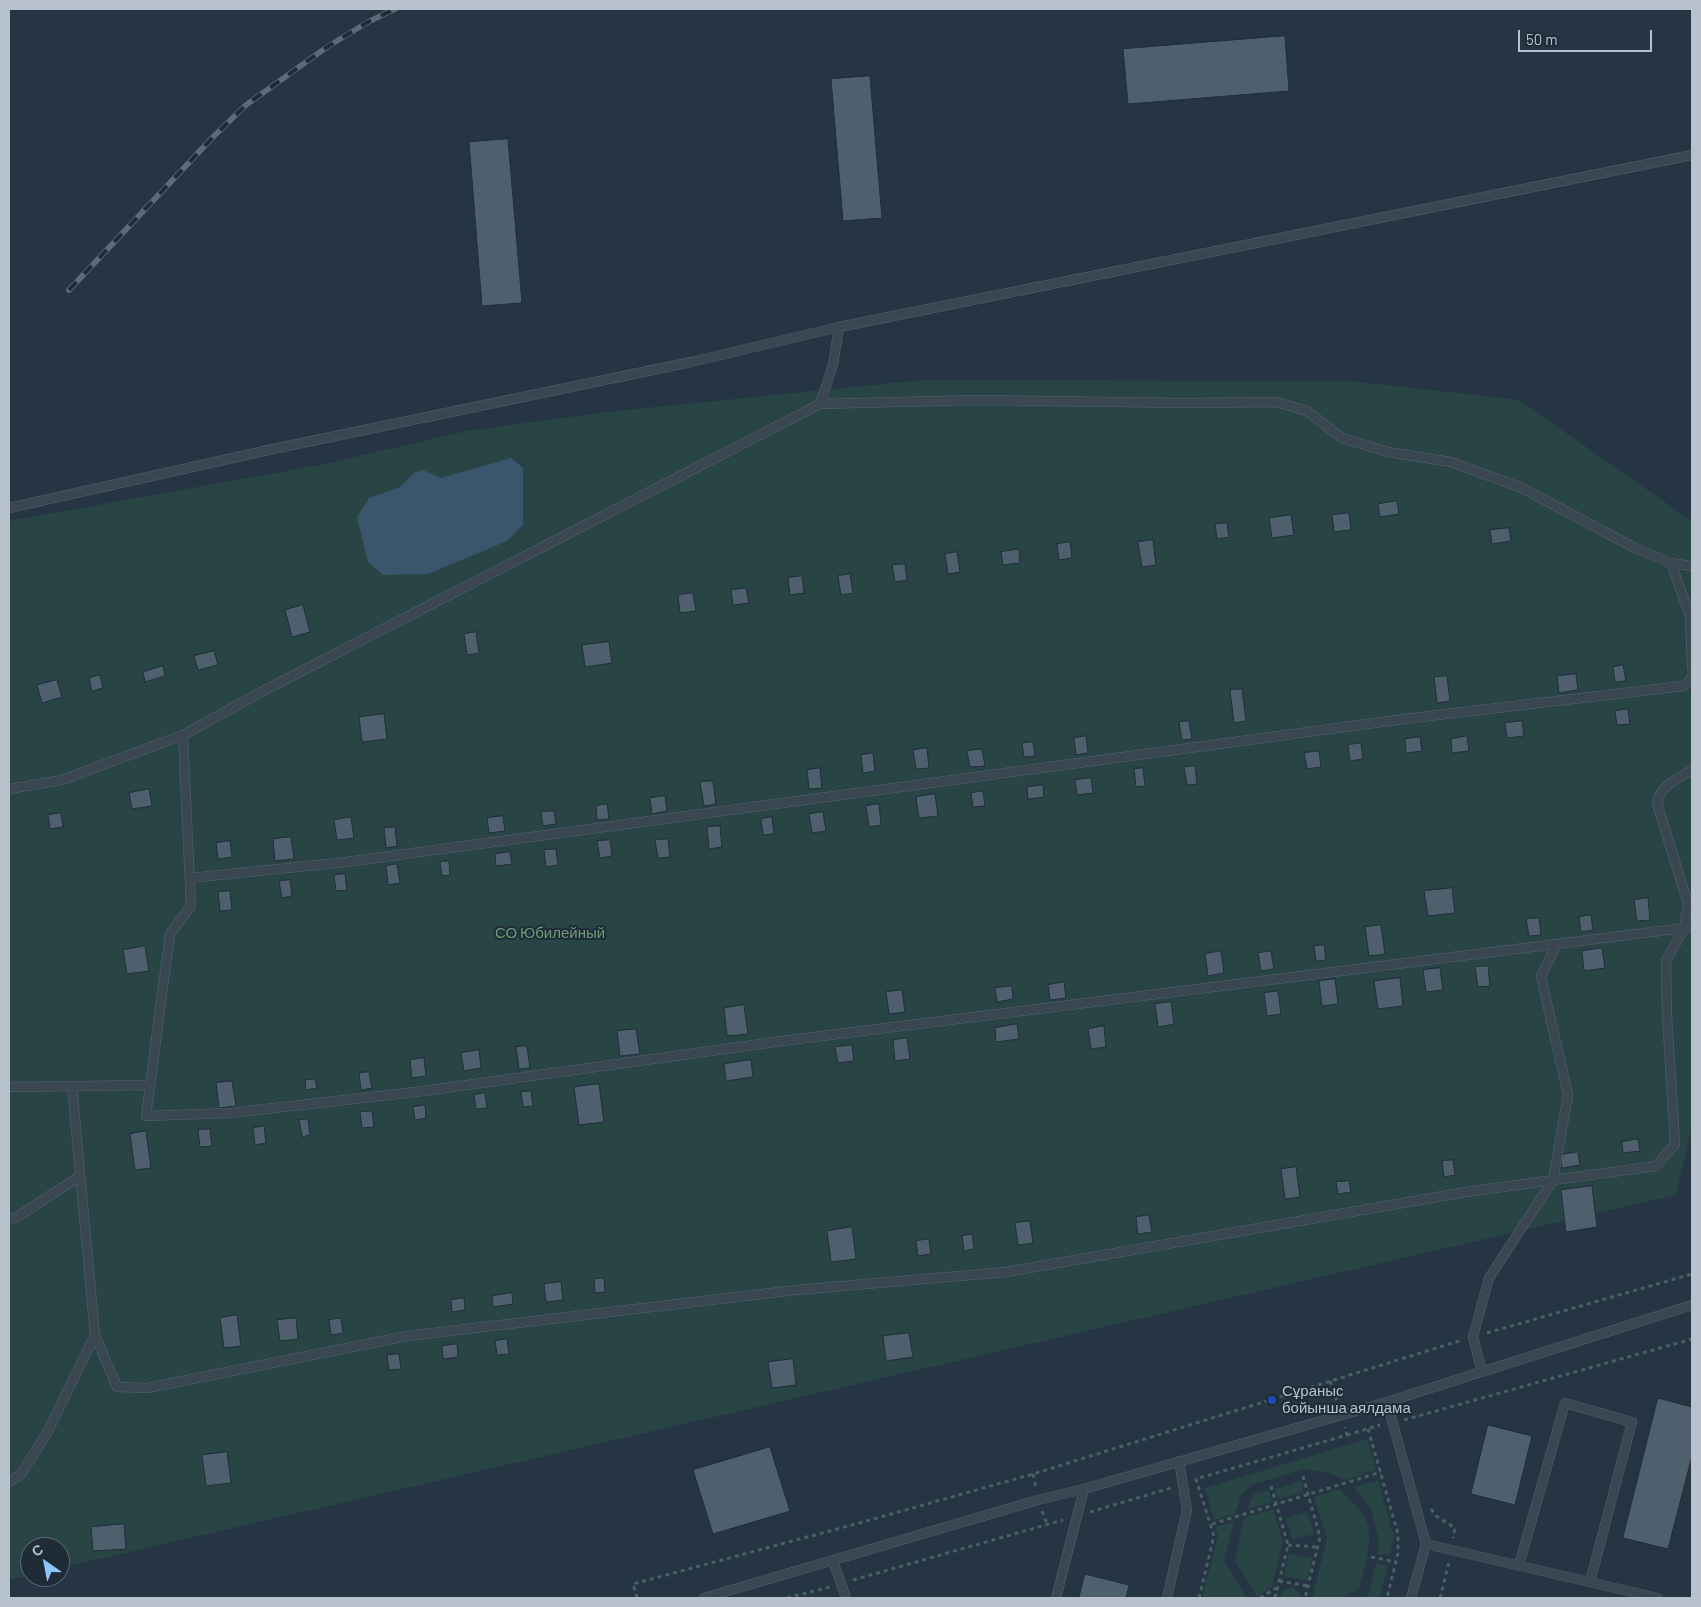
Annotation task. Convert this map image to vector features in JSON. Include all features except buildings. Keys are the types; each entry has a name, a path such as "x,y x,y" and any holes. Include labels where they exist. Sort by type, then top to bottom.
{"lane":[{"path":"9,508 272,449 691,362 895,314 1692,155"},
{"path":"820,404 833,365 839,327"},
{"path":"9,789 62,780 183,735 265,690 820,404 975,400 1186,403 1276,402 1307,410 1342,438 1388,452 1451,462 1522,488 1635,548 1671,563 1692,566"},
{"path":"1671,563 1690,616 1692,668"},
{"path":"190,878 355,860 1404,720 1683,686 1689,682 1692,676"},
{"path":"183,735 191,906 170,934 146,1116 230,1113 424,1091 782,1041 1688,927"},
{"path":"72,1086 95,1335 117,1387 147,1388 407,1336 796,1290 1006,1272 1457,1193 1656,1166 1675,1144 1667,1015 1666,961 1688,927 1688,904 1657,803 1659,793 1667,785 1692,770"},
{"path":"1482,1372 1472,1337 1489,1278 1553,1180 1568,1095 1541,976 1557,944"},
{"path":"9,1087 150,1085"},
{"path":"9,1219 17,1217 80,1176"},
{"path":"704,1598 1038,1500 1084,1489 1387,1402 1692,1305"},
{"path":"9,1482 21,1474 47,1433 95,1335"},
{"path":"1387,1402 1426,1544 1411,1598"},
{"path":"1519,1565 1565,1403 1632,1422 1590,1582"},
{"path":"1168,1598 1187,1510 1179,1461"},
{"path":"1056,1598 1084,1489"},
{"path":"1426,1544 1658,1598"},
{"path":"833,1561 846,1598"}],"path":[{"path":"637,1598 633,1584 1033,1474 1472,1337 1692,1274"},
{"path":"787,1598 1077,1516 1368,1428 1407,1419 1692,1340"},
{"path":"1330,1381 1347,1435"},
{"path":"1407,1419 1409,1428"},
{"path":"1368,1428 1398,1534 1398,1553 1386,1598"},
{"path":"1212,1524 1381,1472"},
{"path":"1303,1476 1320,1537 1306,1598"},
{"path":"1196,1479 1212,1524 1214,1536 1199,1598"},
{"path":"1271,1486 1288,1545 1275,1598"},
{"path":"1430,1508 1436,1516 1455,1528 1452,1550 1440,1598"},
{"path":"1288,1545 1317,1547"},
{"path":"1371,1558 1396,1562"},
{"path":"1279,1581 1308,1586"},
{"path":"1260,1598 1277,1588"}],"green space":[{"name":"СО Юбилейный","path":"922,380 1351,381 1519,400 1692,521 1692,1127 1676,1195 70,1566 70,1537 20,1537 20,1577 9,1580 9,521 325,464 466,431 606,412"},
{"path":"1367,1439 1376,1470 1344,1480 1326,1472 1305,1469 1254,1484 1242,1494 1235,1513 1214,1520 1205,1488"},
{"path":"1378,1480 1394,1536 1390,1556 1377,1554 1379,1538 1370,1507 1353,1487"},
{"path":"1301,1481 1304,1492 1278,1499 1275,1489"},
{"path":"1340,1489 1361,1512 1367,1523 1369,1541 1364,1571 1359,1588 1343,1598 1312,1598 1327,1539 1314,1497"},
{"path":"1269,1490 1272,1502 1246,1510 1254,1494"},
{"path":"1273,1509 1283,1542 1272,1587 1257,1597 1235,1561 1244,1518"},
{"path":"1307,1512 1314,1534 1292,1540 1286,1518"},
{"path":"1234,1522 1224,1561 1247,1598 1202,1598 1218,1536 1215,1527"},
{"path":"1289,1553 1312,1558 1308,1581 1284,1576"},
{"path":"1376,1563 1388,1566 1380,1598 1362,1598 1368,1595"},
{"path":"1293,1587 1302,1596 1301,1598 1281,1598 1282,1592"}],"water":[{"path":"511,458 523,468 523,525 507,541 428,574 383,575 368,562 357,517 369,498 400,487 414,473 423,470 441,478"}],"railway":[{"path":"69,290 214,136 246,105 327,47 368,22 395,9"}],"place":[{"name":"Сұраныс бойынша аялдама","path":"1272,1400"}]}
